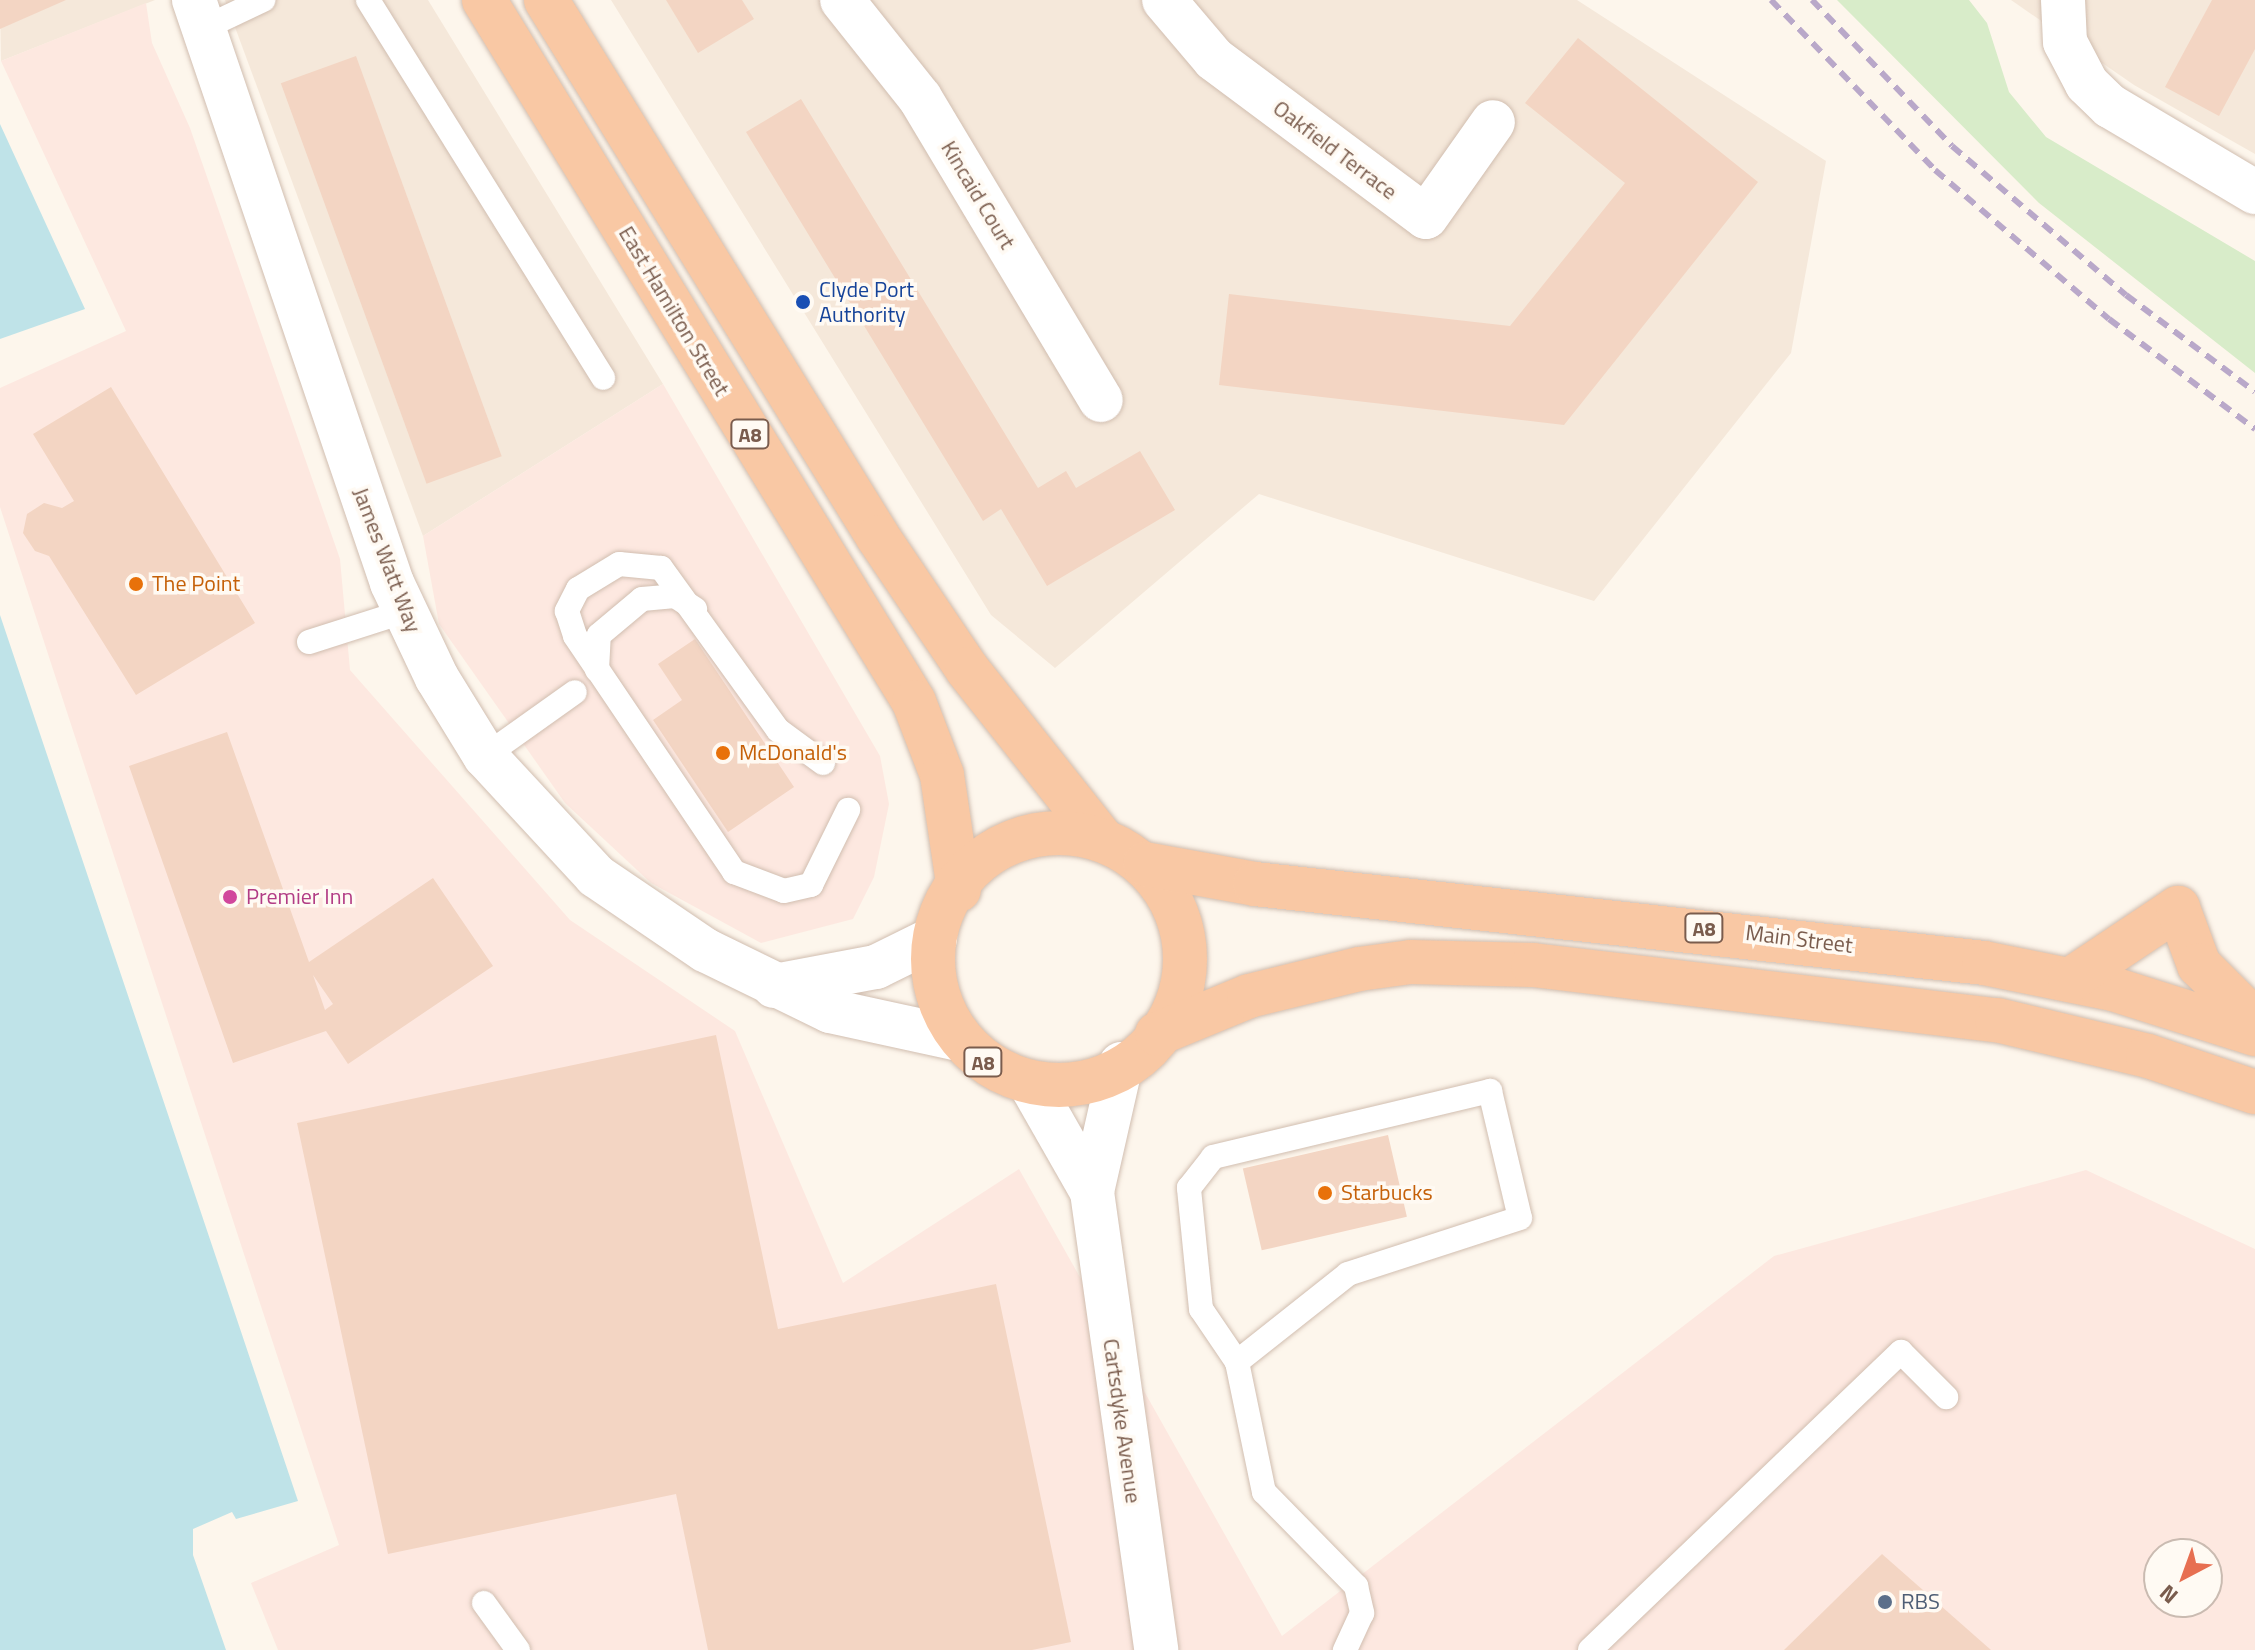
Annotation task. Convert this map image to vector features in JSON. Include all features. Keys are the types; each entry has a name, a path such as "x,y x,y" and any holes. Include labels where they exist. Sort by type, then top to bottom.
{"highway":[{"name":"East Hamilton Street","path":"484,0 914,702 942,775 959,890"},
{"name":"A8","path":"546,0 878,537 967,669 1100,837 1145,864 1173,899 1186,946 1181,993 1157,1034"},
{"name":"A8","path":"1100,837 1027,837 984,860 959,890 935,938 936,998 954,1038 996,1073 1031,1085 1082,1082 1121,1064 1157,1034 1249,996 1359,969 1533,965 1997,1020 2148,1056 2255,1092"},
{"name":"Main Street","path":"1145,864 1255,884 1906,952 2070,980 2255,1034"},
{"path":"2070,980 2178,908 2199,965 2255,1021"}],"street":[{"name":"Kincaid Court","path":"842,0 920,98 1101,400"},
{"name":"Oakfield Terrace","path":"1164,0 1214,59 1426,217 1493,122"},
{"path":"2063,0 2065,42 2087,84 2110,106 2255,192"},
{"name":"James Watt Way","path":"198,15 403,612 485,756 596,876 694,943 774,986 830,1011 954,1038"},
{"path":"774,986 876,967 935,938"},
{"name":"Cartsdyke Avenue","path":"1121,1064 1092,1192 1156,1650"},
{"name":"Cartsdyke Avenue","path":"1031,1085 1092,1192"}],"lane":[{"path":"198,15 263,0"},
{"path":"368,0 603,378"},
{"path":"823,763 778,730 674,578 646,561 608,570 578,589 567,611 597,670 711,846 750,882 784,891 811,885 848,810"},
{"path":"597,670 599,635 642,599 675,596 696,610"},
{"path":"309,642 403,612"},
{"path":"485,756 575,692"},
{"path":"1237,1362 1348,1274 1520,1218 1490,1091 1213,1157 1189,1188 1201,1309 1237,1362 1251,1456 1264,1492 1356,1586 1362,1613 1345,1650"},
{"path":"1590,1650 1901,1352 1946,1397"},
{"path":"484,1603 518,1650"}],"shaded area":[{"path":"0,0 155,0 1,61"},
{"path":"225,0 428,0 663,384 423,536"},
{"path":"611,0 1577,0 1826,161 1791,353 1594,601 1259,494 1055,668 991,615"},
{"path":"2011,0 2255,0 2255,154 2134,85"},
{"path":"146,3 152,43 190,128 340,559 350,670 570,920 735,1031 843,1283 1019,1169 1282,1636 1774,1256 2086,1170 2255,1249 2255,1650 278,1650 251,1583 339,1545 0,507 0,388 126,331 1,61"},
{"path":"663,384 880,756 889,804 874,877 853,919 761,943 651,883 565,803 439,624 423,536"}],"green space":[{"path":"1837,0 1969,0 1987,23 2009,92 2046,137 2255,261 2255,373 2039,203"}],"water":[{"path":"0,124 85,309 0,339"},
{"path":"0,615 298,1501 236,1519 232,1512 193,1529 193,1555 226,1650 0,1650"}],"building":[{"path":"0,0 66,0 0,29"},
{"path":"666,0 742,0 754,19 698,53"},
{"path":"2212,0 2255,0 2255,49 2219,116 2165,87"},
{"path":"1578,38 1758,182 1564,425 1219,385 1229,294 1510,326 1625,183 1525,103"},
{"path":"356,56 502,456 427,484 281,83"},
{"path":"801,99 1038,488 1066,471 1076,488 1140,451 1175,510 1047,586 1001,509 983,521 746,132"},
{"path":"111,387 255,623 136,695 49,556 35,551 23,533 27,514 44,503 62,508 74,501 33,434"},
{"name":"McDonald's","path":"695,639 794,787 728,832 653,720 682,700 658,664"},
{"name":"Premier Inn","path":"227,732 309,962 433,878 493,966 348,1064 326,1031 233,1063 129,766","holes":["313,975 333,1004 325,1010"]},
{"path":"716,1035 778,1329 996,1284 1071,1642 1032,1650 708,1650 676,1494 388,1554 297,1123"},
{"name":"Starbucks","path":"1388,1135 1407,1217 1262,1250 1243,1169"},
{"name":"RBS","path":"1882,1554 1991,1650 1784,1650"}],"railway":[{"path":"1771,0 1935,170 2109,319 2255,429"},
{"path":"1812,0 1952,146 2126,295 2255,392"}],"place":[{"name":"Clyde Port Authority","path":"803,302"},
{"name":"The Point","path":"136,584"},
{"name":"McDonald's","path":"723,753"},
{"name":"Premier Inn","path":"230,897"},
{"name":"Starbucks","path":"1325,1193"},
{"name":"RBS","path":"1885,1602"}]}
